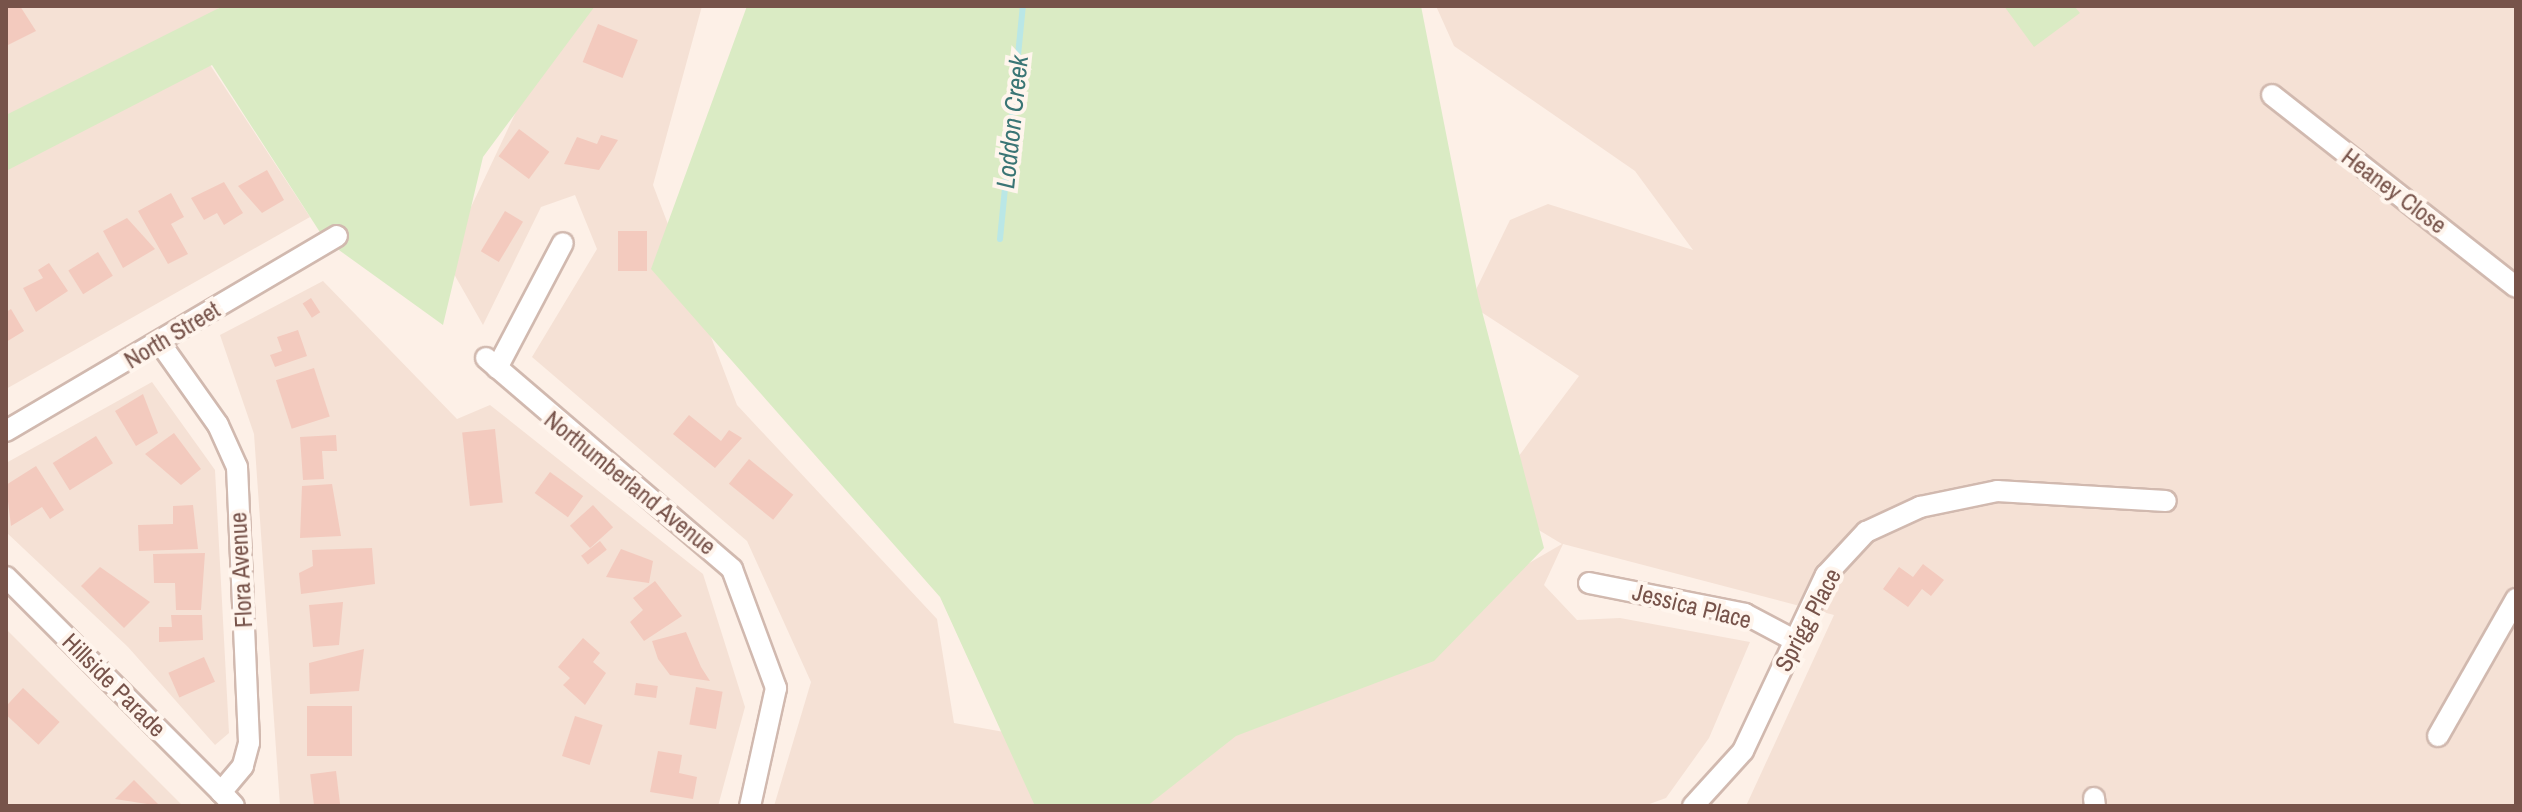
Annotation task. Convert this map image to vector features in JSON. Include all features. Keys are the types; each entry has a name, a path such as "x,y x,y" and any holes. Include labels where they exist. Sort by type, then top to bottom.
{"street":[{"name":"Heaney Close","path":"2272,95 2516,287"},
{"name":"North Street","path":"6,431 337,236"},
{"name":"Northumberland Avenue","path":"563,243 492,363 732,569 776,688 750,806"},
{"name":"Flora Avenue","path":"160,343 218,425 237,467 249,743 243,766 228,799"},
{"name":"Sprigg Place","path":"1693,806 1743,751 1792,639 1826,575 1866,532 1920,507 1997,491 2166,501"},
{"name":"Hillside Parade","path":"6,577 228,799"},
{"name":"Jessica Place","path":"1589,583 1745,614 1792,639"},
{"path":"2438,736 2516,599"}],"shaded area":[{"path":"6,6 220,6 193,39 310,217 6,389"},
{"path":"566,6 702,6 653,185 737,405 937,619 954,723 1027,736 1304,694 1562,544 1537,529 1512,465 1579,376 1469,304 1510,220 1548,204 1693,250 1635,171 1454,46 1436,6 2516,6 2516,806 1746,806 1834,615 1563,544 1544,585 1577,620 1620,618 1750,642 1709,738 1666,798 1644,806 774,806 811,682 747,541 532,357 597,249 575,195 541,207 483,325 446,260"},
{"path":"323,281 457,419 490,405 703,574 745,707 718,806 280,806 254,434 220,335"},
{"path":"152,382 215,470 229,733 215,745 128,647 6,532 6,463"},
{"path":"6,629 183,806 6,806"}],"green space":[{"path":"223,6 595,6 483,157 443,325 325,240 212,65 6,171 6,115"},
{"path":"747,6 1421,6 1478,296 1544,548 1434,661 1236,736 1147,806 1035,806 940,597 651,269"},
{"path":"2004,6 2074,6 2080,13 2034,47"}],"building":[{"path":"6,6 20,6 36,31 6,46"},
{"path":"598,24 638,40 623,78 583,62"},
{"path":"519,129 549,152 529,179 499,156"},
{"path":"601,135 618,140 599,170 564,164 577,137 597,144"},
{"path":"267,170 284,200 262,213 238,186"},
{"path":"224,182 243,213 224,225 217,213 204,220 191,198"},
{"path":"171,193 184,217 171,224 188,254 168,264 138,211"},
{"path":"505,211 523,222 499,262 481,251"},
{"path":"127,218 155,249 123,268 103,231"},
{"path":"618,231 647,231 647,271 618,271"},
{"path":"98,252 113,276 83,294 68,271"},
{"path":"49,263 68,291 36,312 23,288 43,278 38,270"},
{"path":"311,298 320,312 312,318 303,303"},
{"path":"11,309 24,331 6,342 6,312"},
{"path":"298,330 307,356 275,367 270,355 282,351 277,337"},
{"path":"314,368 330,417 292,429 276,380"},
{"path":"143,394 158,433 136,446 115,411"},
{"path":"689,415 721,441 729,430 742,438 715,468 673,434"},
{"path":"495,429 503,503 470,506 462,432"},
{"path":"174,433 201,469 181,485 145,454"},
{"path":"336,435 337,451 322,451 324,479 303,480 300,437"},
{"path":"96,436 113,463 70,490 53,463"},
{"path":"749,459 793,495 773,520 729,484"},
{"path":"36,466 64,510 50,519 42,507 11,526 6,485"},
{"path":"550,472 583,496 568,517 535,493"},
{"path":"332,484 341,536 300,538 302,486"},
{"path":"193,505 198,549 139,551 138,525 173,524 173,506"},
{"path":"593,505 613,527 590,548 570,526"},
{"path":"600,541 607,550 588,564 581,556"},
{"path":"372,548 375,584 301,594 299,573 313,566 312,550"},
{"path":"621,549 653,561 649,583 606,577"},
{"path":"205,553 201,610 176,610 175,583 154,583 153,554"},
{"path":"1923,564 1944,580 1931,596 1922,589 1908,607 1883,589 1899,567 1913,577"},
{"path":"100,567 150,602 124,628 81,586"},
{"path":"655,581 682,616 644,641 630,622 643,610 633,598"},
{"path":"343,602 339,645 313,647 309,605"},
{"path":"171,615 202,615 203,640 159,642 159,627 172,627"},
{"path":"686,632 710,681 670,675 658,659 652,641"},
{"path":"583,638 600,653 593,662 606,673 585,705 563,685 570,678 558,667"},
{"path":"364,649 359,691 310,694 309,663"},
{"path":"204,657 215,682 179,698 168,673"},
{"path":"636,683 658,686 656,698 634,695"},
{"path":"696,687 723,692 716,729 689,724"},
{"path":"23,688 60,722 38,745 6,715 6,706"},
{"path":"307,706 352,706 352,756 307,756"},
{"path":"575,716 603,725 590,765 562,756"},
{"path":"658,751 682,755 679,773 697,777 693,799 650,792"},
{"path":"336,771 340,806 314,806 310,774"},
{"path":"134,780 160,806 115,799"}],"waterway":[{"name":"Loddon Creek","path":"1000,239 1023,6"}]}
